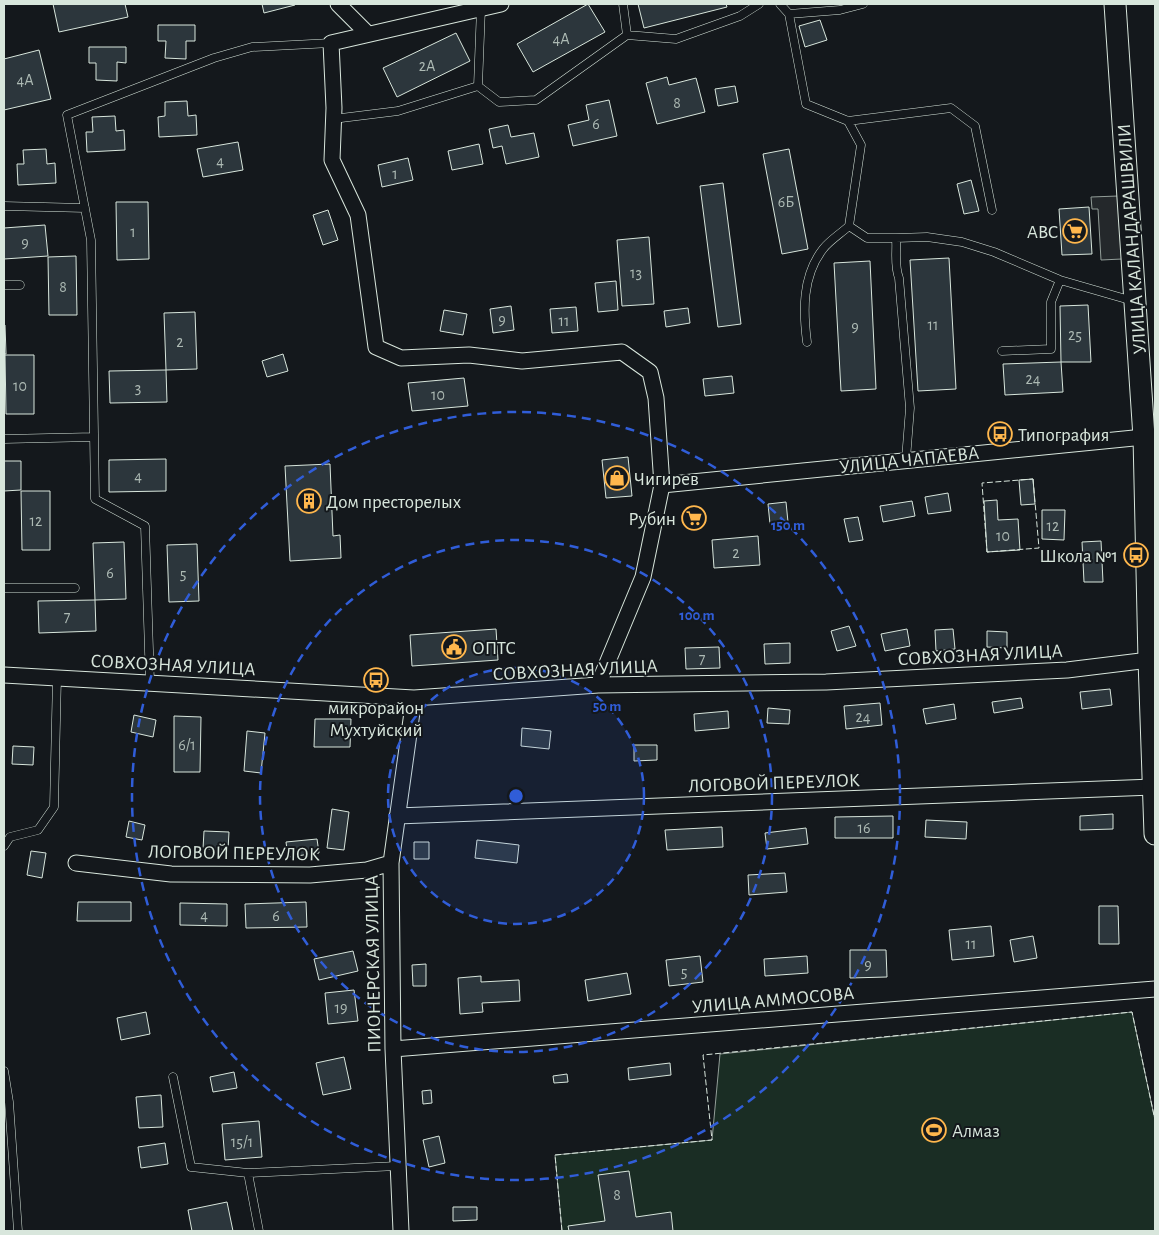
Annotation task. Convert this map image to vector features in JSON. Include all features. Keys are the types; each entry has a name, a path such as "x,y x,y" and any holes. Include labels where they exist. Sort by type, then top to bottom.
{"main road":[{"name":"УЛИЦА КАЛАНДАРАШВИЛИ","path":"1115,4 1134,302 1150,437 1149,660 1155,834"}],"street":[{"path":"338,4 368,34"},
{"path":"501,4 331,43 332,160 358,215 376,347 401,358 469,355 522,361 622,352 650,372 656,398 662,485 643,577 598,685"},
{"name":"УЛИЦА ЧАПАЕВА","path":"662,485 906,459 1150,437"},
{"name":"СОВХОЗНАЯ УЛИЦА","path":"4,675 414,698 598,685 826,682 1067,670 1149,660"},
{"name":"ПИОНЕРСКАЯ УЛИЦА","path":"401,1231 394,1049 391,863 414,698"},
{"name":"ЛОГОВОЙ ПЕРЕУЛОК","path":"397,816 1153,787"},
{"name":"ЛОГОВОЙ ПЕРЕУЛОК","path":"76,863 170,874 310,875 367,870 391,863"},
{"name":"УЛИЦА АММОСОВА","path":"394,1049 1155,989"}],"lane":[{"path":"622,4 627,35"},
{"path":"478,86 499,102 536,100 627,35 676,39 740,16 759,4"},
{"path":"780,4 789,14 806,104 848,121 951,108 975,126 992,210"},
{"path":"789,14 840,10 863,4"},
{"path":"478,86 481,8"},
{"path":"150,682 145,526 95,499 91,240 67,115 214,58 252,47 331,43"},
{"path":"333,119 398,111 478,86"},
{"path":"807,342 803,313 807,281 822,250 849,226 861,145 848,121"},
{"path":"4,206 85,208"},
{"path":"849,226 867,238 927,237 962,242 994,252 1060,280 1134,302"},
{"path":"896,238 898,254 895,268 899,278 910,408 906,459"},
{"path":"1002,351 1051,349 1051,302 1060,280"},
{"path":"4,285 20,285"},
{"path":"4,439 94,437"},
{"path":"4,588 75,588"},
{"path":"4,846 10,836 38,830 54,807 57,677"},
{"path":"4,1071 9,1102 18,1231"},
{"path":"174,1078 190,1167 248,1173 398,1166"},
{"path":"248,1173 258,1231"}],"green space":[{"name":"Алмаз","path":"1132,1012 1155,1120 1155,1231 562,1231 555,1155 712,1140 720,1054"}],"shaded area":[{"path":"1118,196 1122,259 1101,260 1098,209 1092,209 1091,197"}],"building":[{"path":"53,4 125,4 128,17 59,32"},
{"path":"262,4 295,4 295,5 264,13"},
{"path":"588,4 605,32 533,72 517,44"},
{"path":"638,4 726,4 727,7 644,28"},
{"path":"820,20 827,40 805,47 799,26"},
{"path":"158,25 195,25 195,41 186,41 186,59 165,58 166,41 158,41"},
{"path":"456,33 470,61 397,97 383,68"},
{"path":"89,47 126,47 126,63 117,62 117,81 96,80 96,63 89,63"},
{"path":"39,50 51,99 4,110 4,59"},
{"path":"667,77 669,85 696,78 705,112 657,124 646,83"},
{"path":"735,86 738,102 718,106 715,89"},
{"path":"609,100 617,136 573,146 568,125 589,120 586,105"},
{"path":"187,101 188,116 196,115 197,135 159,137 158,117 165,116 165,102"},
{"path":"115,116 116,131 124,130 125,150 87,152 86,132 93,132 92,117"},
{"path":"508,125 511,137 534,133 539,157 506,164 502,146 493,148 489,129"},
{"path":"238,142 243,170 203,177 197,149"},
{"path":"479,144 483,164 452,170 448,151"},
{"path":"46,149 47,164 55,163 56,183 18,185 17,164 24,164 23,150"},
{"path":"789,149 808,249 782,254 763,154"},
{"path":"408,158 413,180 382,187 378,165"},
{"path":"971,180 979,211 964,214 957,184"},
{"path":"723,183 741,324 718,327 700,186"},
{"path":"116,202 148,202 149,259 117,260"},
{"name":"ABC","path":"1089,207 1092,254 1062,255 1059,209"},
{"path":"328,210 338,240 323,245 313,215"},
{"path":"45,225 48,256 4,259 4,228"},
{"path":"649,237 654,304 622,306 617,240"},
{"path":"76,256 77,315 49,315 48,257"},
{"path":"949,258 956,389 918,391 910,260"},
{"path":"870,261 876,389 841,391 834,263"},
{"path":"616,281 618,310 598,312 595,283"},
{"path":"1088,305 1091,362 1061,362 1060,306"},
{"path":"511,306 514,330 493,333 490,309"},
{"path":"576,307 578,331 552,333 550,309"},
{"path":"688,308 690,323 666,327 664,311"},
{"path":"444,310 467,314 463,335 440,331"},
{"path":"195,312 197,369 166,370 164,313"},
{"path":"5,325 6,354 4,354"},
{"path":"283,354 288,371 267,377 262,361"},
{"path":"5,355 34,355 34,414 6,414"},
{"path":"1061,362 1063,392 1005,395 1003,364"},
{"path":"166,370 167,402 110,403 109,371"},
{"path":"732,376 734,393 705,396 703,379"},
{"path":"464,378 468,406 412,411 408,383"},
{"name":"Чигирев","path":"628,457 632,496 606,498 602,460"},
{"path":"166,459 166,491 109,492 109,460"},
{"path":"4,461 21,461 21,490 4,491"},
{"name":"Дом престорелых","path":"330,464 333,536 340,535 341,558 290,561 285,466"},
{"path":"1033,479 1035,504 1021,505 1019,480"},
{"path":"21,491 50,491 50,550 22,550"},
{"path":"948,493 951,511 928,514 925,497"},
{"path":"997,500 998,520 1018,519 1020,550 987,552 984,501"},
{"path":"912,501 915,516 883,522 880,506"},
{"path":"786,502 788,522 770,524 768,504"},
{"path":"1042,510 1065,510 1064,540 1042,539"},
{"path":"858,517 863,540 849,542 844,519"},
{"path":"758,536 760,565 714,568 712,540"},
{"path":"1101,541 1103,582 1084,582 1082,542"},
{"path":"124,542 126,599 95,600 93,543"},
{"path":"197,544 199,601 169,602 167,545"},
{"path":"95,600 96,631 39,633 38,601"},
{"path":"849,626 856,646 837,651 831,631"},
{"name":"ОПТС","path":"496,629 498,660 412,666 410,635"},
{"path":"907,629 910,646 885,651 881,634"},
{"path":"953,629 955,649 936,651 935,630"},
{"path":"987,631 1007,632 1007,648 987,647"},
{"path":"790,643 790,663 765,664 764,644"},
{"path":"719,647 720,668 686,669 685,648"},
{"path":"1110,689 1112,705 1082,709 1080,692"},
{"path":"1021,698 1023,708 994,713 992,702"},
{"path":"880,703 882,725 846,729 844,706"},
{"path":"954,704 956,719 926,724 923,709"},
{"path":"768,708 790,710 789,724 767,723"},
{"path":"728,711 729,728 695,731 694,714"},
{"path":"134,715 156,720 153,737 131,732"},
{"path":"174,716 201,717 200,772 174,772"},
{"path":"315,719 351,719 350,747 314,747"},
{"path":"522,728 551,731 549,749 521,746"},
{"path":"247,731 265,733 261,773 244,771"},
{"path":"634,745 657,745 657,760 634,761"},
{"path":"13,746 34,747 33,765 12,764"},
{"path":"332,809 349,812 344,850 327,848"},
{"path":"1113,814 1113,829 1080,830 1080,816"},
{"path":"893,816 893,838 835,838 835,817"},
{"path":"926,820 967,822 966,839 925,837"},
{"path":"129,821 145,825 142,840 126,837"},
{"path":"722,827 723,847 667,850 665,830"},
{"path":"806,828 808,844 767,849 765,833"},
{"path":"204,831 229,832 228,850 203,849"},
{"path":"317,839 319,853 288,857 286,842"},
{"path":"477,840 519,845 517,863 475,858"},
{"path":"414,842 429,842 429,859 414,859"},
{"path":"31,851 46,853 42,878 27,875"},
{"path":"785,873 787,892 749,895 748,875"},
{"path":"78,902 131,902 131,921 77,921"},
{"path":"306,902 307,927 246,928 245,904"},
{"path":"180,903 227,904 227,926 180,925"},
{"path":"1099,906 1118,906 1119,944 1099,944"},
{"path":"991,926 994,956 952,960 949,930"},
{"path":"1033,936 1037,958 1014,962 1010,940"},
{"path":"850,950 886,950 887,977 850,978"},
{"path":"353,951 358,971 319,980 314,959"},
{"path":"700,956 703,982 669,986 666,960"},
{"path":"807,956 808,973 765,976 764,959"},
{"path":"426,964 426,986 413,986 412,965"},
{"path":"627,973 631,994 588,1001 585,980"},
{"path":"481,976 481,982 519,980 520,1001 482,1003 483,1012 460,1014 458,978"},
{"path":"354,990 358,1021 328,1024 325,993"},
{"path":"146,1012 150,1034 121,1040 117,1018"},
{"path":"344,1057 351,1089 323,1095 316,1063"},
{"path":"670,1063 671,1075 629,1080 628,1068"},
{"path":"234,1072 237,1088 213,1092 210,1077"},
{"path":"567,1074 568,1082 554,1083 553,1076"},
{"path":"431,1090 432,1103 423,1104 422,1091"},
{"path":"161,1095 163,1127 139,1128 136,1097"},
{"path":"259,1121 262,1157 225,1160 222,1124"},
{"path":"439,1136 445,1163 429,1167 423,1140"},
{"path":"165,1143 168,1164 141,1168 138,1147"},
{"path":"629,1171 636,1217 671,1212 673,1231 569,1231 568,1226 605,1221 598,1175"},
{"path":"227,1202 233,1231 192,1231 188,1210"},
{"path":"453,1207 477,1207 477,1220 453,1221"}],"fence":[{"path":"1033,479 1039,548 987,552 982,483 1033,479"},
{"path":"562,1231 555,1155 712,1140 703,1055 1132,1012 1155,1120"}],"place":[{"name":"ABC","path":"1075,231"},
{"name":"Типография","path":"1000,434"},
{"name":"Чигирев","path":"617,478"},
{"name":"Дом престорелых","path":"309,501"},
{"name":"Рубин","path":"694,518"},
{"name":"Школа №1","path":"1136,555"},
{"name":"ОПТС","path":"454,647"},
{"name":"микрорайон Мухтуйский","path":"376,680"},
{"name":"Алмаз","path":"934,1130"}]}
